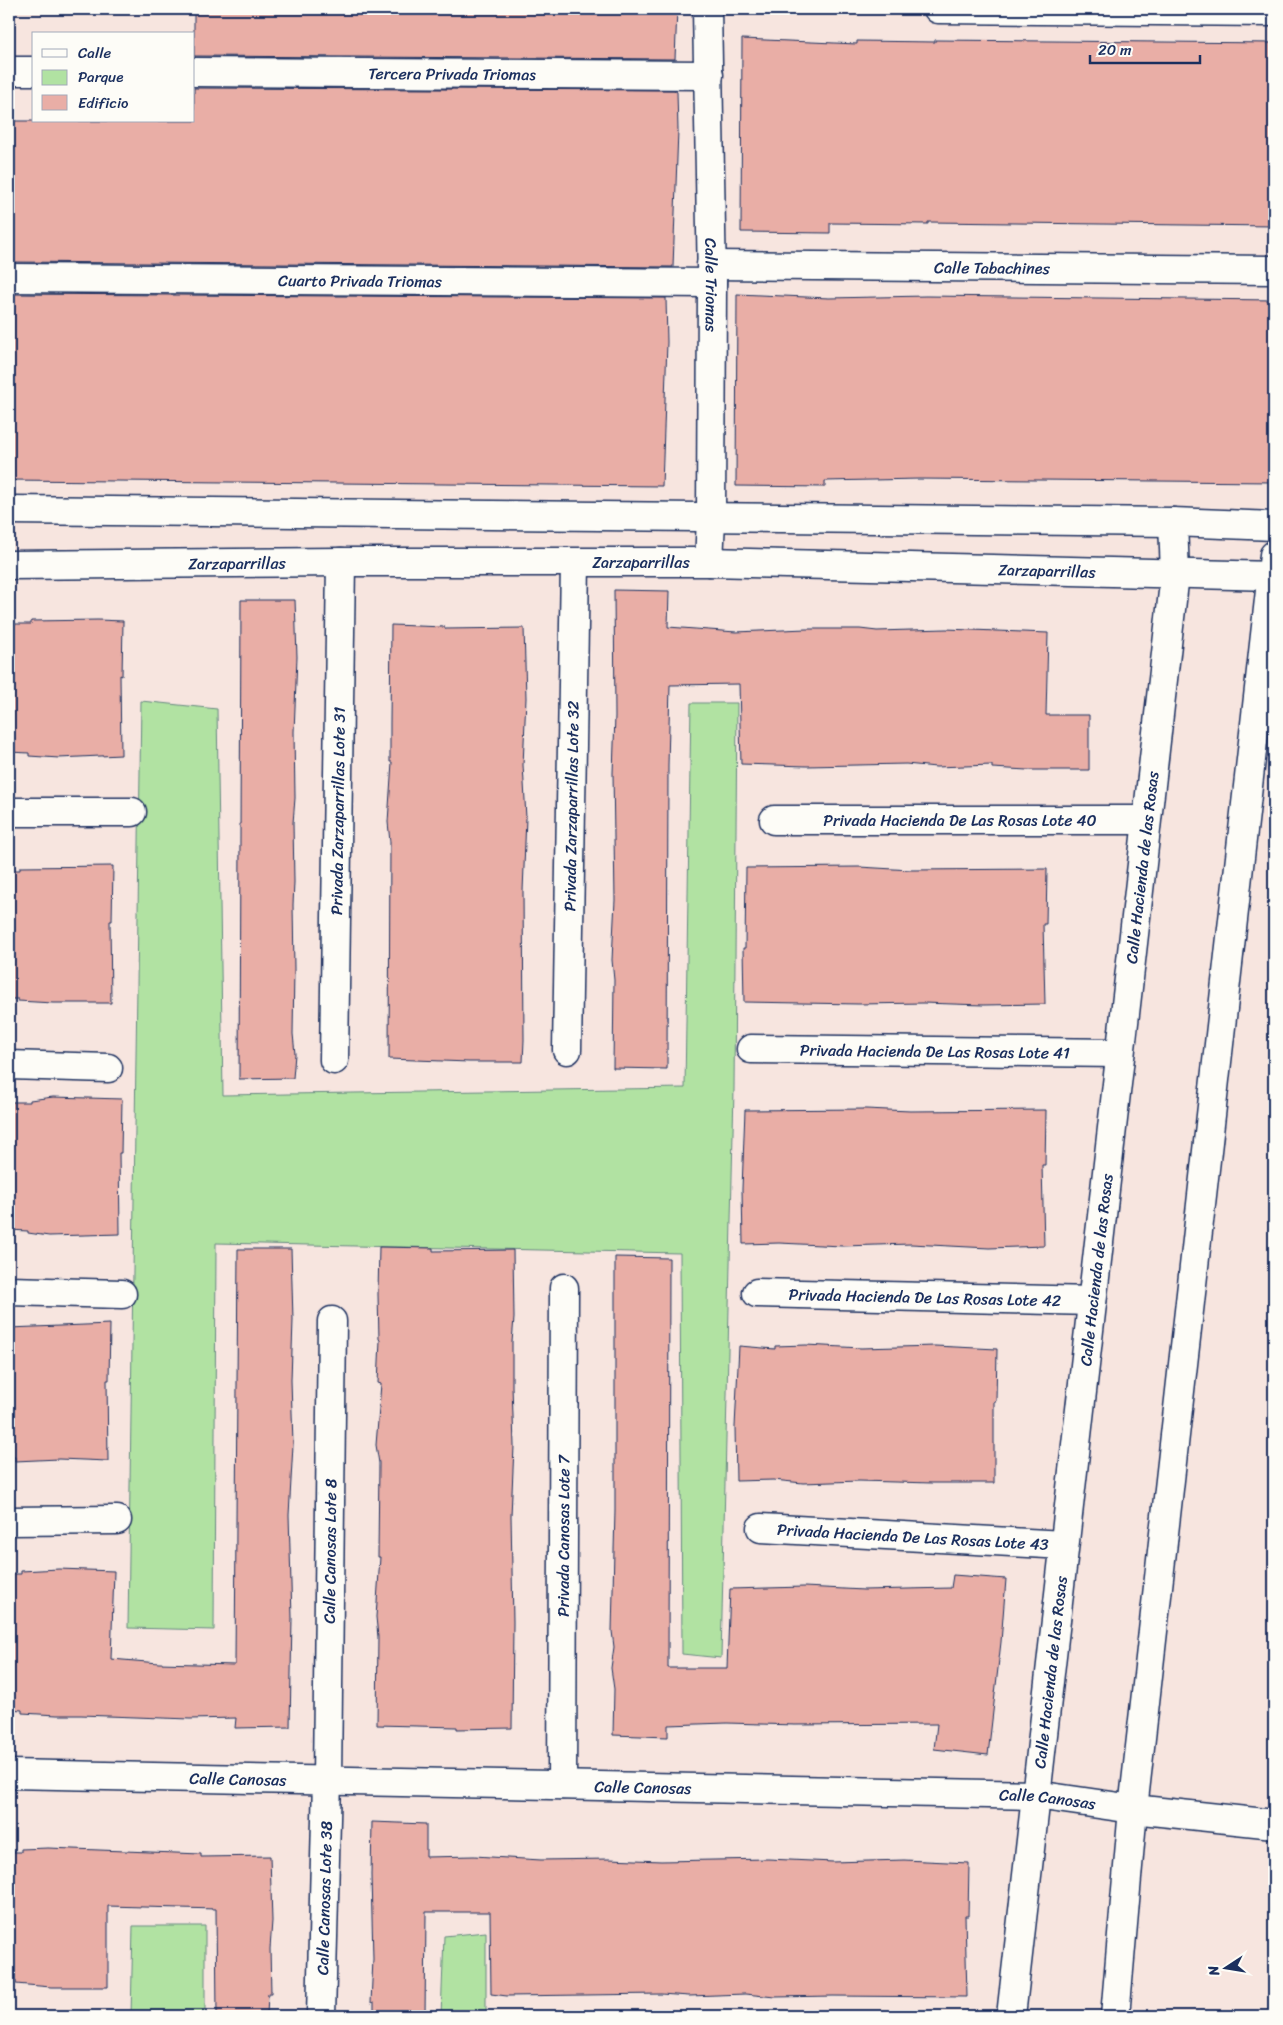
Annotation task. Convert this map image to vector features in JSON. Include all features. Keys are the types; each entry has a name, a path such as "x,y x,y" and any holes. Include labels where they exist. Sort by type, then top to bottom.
{"street":[{"name":"Calle Triomas","path":"707,9 711,274 711,518 709,562"},
{"path":"938,9 1274,12"},
{"path":"9,71 32,71"},
{"name":"Tercera Privada Triomas","path":"195,72 709,75"},
{"name":"Calle Tabachines","path":"711,274 1274,270"},
{"name":"Cuarto Privada Triomas","path":"9,278 711,274"},
{"path":"9,510 1173,522 1274,526"},
{"name":"Calle Hacienda de las Rosas","path":"1011,2016 1175,574 1173,522"},
{"name":"Zarzaparrillas","path":"9,565 341,562 709,562 1175,574 1274,569"},
{"name":"Privada Zarzaparrillas Lote 31","path":"334,1060 341,562"},
{"name":"Privada Zarzaparrillas Lote 32","path":"567,1050 575,563"},
{"path":"1115,2016 1133,1810 1274,569"},
{"path":"9,812 132,812"},
{"name":"Privada Hacienda De Las Rosas Lote 40","path":"774,820 1146,820"},
{"name":"Privada Hacienda De Las Rosas Lote 41","path":"751,1049 1120,1053"},
{"path":"9,1065 108,1068"},
{"name":"Privada Canosas Lote 7","path":"562,1785 564,1288"},
{"path":"9,1291 122,1294"},
{"name":"Privada Hacienda De Las Rosas Lote 42","path":"756,1293 1092,1301"},
{"name":"Calle Canosas Lote 8","path":"327,1780 332,1321"},
{"path":"9,1521 117,1520"},
{"name":"Privada Hacienda De Las Rosas Lote 43","path":"761,1528 1064,1545"},
{"name":"Calle Canosas","path":"9,1774 1036,1795 1133,1810 1274,1824"},
{"name":"Calle Canosas Lote 38","path":"321,2016 327,1780"}],"green space":[{"path":"141,701 217,709 223,1095 685,1088 691,703 737,703 734,1089 721,1658 682,1654 680,1253 216,1243 214,1630 128,1628"},
{"path":"133,1926 205,1926 205,2016 131,2016"},
{"path":"486,1932 486,2016 441,2016 444,1936"}],"building":[{"path":"194,9 677,9 675,59 195,56"},
{"path":"742,39 857,44 857,41 935,42 935,40 1274,43 1274,226 928,222 928,224 830,223 830,233 741,232"},
{"path":"195,88 674,90 677,92 678,130 673,267 9,262 9,121 195,122"},
{"path":"9,294 666,298 667,342 662,486 9,480"},
{"path":"737,294 829,298 926,296 1274,300 1274,482 919,479 825,481 825,487 736,486"},
{"path":"614,590 669,591 668,627 736,632 806,629 860,629 877,631 946,629 1048,633 1046,715 1089,715 1089,770 1027,770 992,768 992,765 936,767 906,764 807,766 741,764 739,684 670,685 667,1069 613,1068 614,980 612,960 615,900 613,773 615,716"},
{"path":"241,600 295,600 297,657 293,823 293,1034 295,1054 293,1078 239,1079"},
{"path":"31,621 123,621 122,676 120,675 121,755 59,758 29,756 29,753 9,752 9,624 31,624"},
{"path":"391,625 445,627 445,629 524,628 526,698 523,765 526,818 523,891 523,1062 389,1059 390,842 388,822 392,762 390,762"},
{"path":"113,866 112,921 110,921 111,1003 53,1003 9,999 9,870 20,870 20,867"},
{"path":"859,867 911,870 1047,869 1046,924 1043,924 1045,1004 744,1002 743,948 745,948 746,868"},
{"path":"53,1097 122,1099 121,1153 119,1153 120,1234 49,1236 28,1233 28,1231 9,1230 9,1102 30,1102 30,1100"},
{"path":"866,1109 910,1111 1046,1110 1045,1165 1042,1165 1044,1246 989,1248 911,1244 842,1246 779,1243 743,1244 742,1189 745,1110"},
{"path":"379,1247 433,1248 433,1251 513,1250 512,1728 457,1729 457,1727 377,1725 378,1637 376,1617 380,1557 378,1557 379,1463 376,1445 381,1384 378,1383 380,1340 378,1294"},
{"path":"238,1249 291,1249 293,1445 289,1515 292,1618 290,1727 235,1728 236,1718 190,1719 57,1715 22,1713 22,1710 9,1709 9,1574 21,1574 21,1571 59,1569 114,1571 111,1659 159,1663 235,1665"},
{"path":"615,1257 669,1258 668,1668 727,1668 730,1589 804,1587 864,1590 951,1588 953,1575 1006,1579 988,1755 934,1749 937,1724 795,1725 727,1723 668,1725 668,1737 613,1735 614,1689 611,1668 614,1647 612,1631 615,1511"},
{"path":"110,1324 109,1380 107,1380 108,1461 59,1459 15,1461 15,1457 9,1457 9,1328"},
{"path":"806,1345 861,1348 935,1346 997,1349 996,1401 994,1401 994,1483 736,1481 735,1427 739,1346 775,1349 775,1346"},
{"path":"372,1822 426,1824 426,1857 474,1856 541,1860 609,1859 661,1861 768,1859 833,1862 904,1860 969,1863 968,1916 965,1916 967,1997 775,1997 745,1994 689,1996 661,1994 507,1996 491,1994 490,1912 426,1912 425,2016 374,2016 374,2002 371,2003 373,1959"},
{"path":"48,1848 201,1854 201,1857 270,1856 272,1921 270,1949 271,1993 268,1993 267,2016 217,2016 216,1909 108,1906 108,1987 51,1987 16,1984 16,1981 9,1981 9,1852 21,1852 21,1849"}]}
